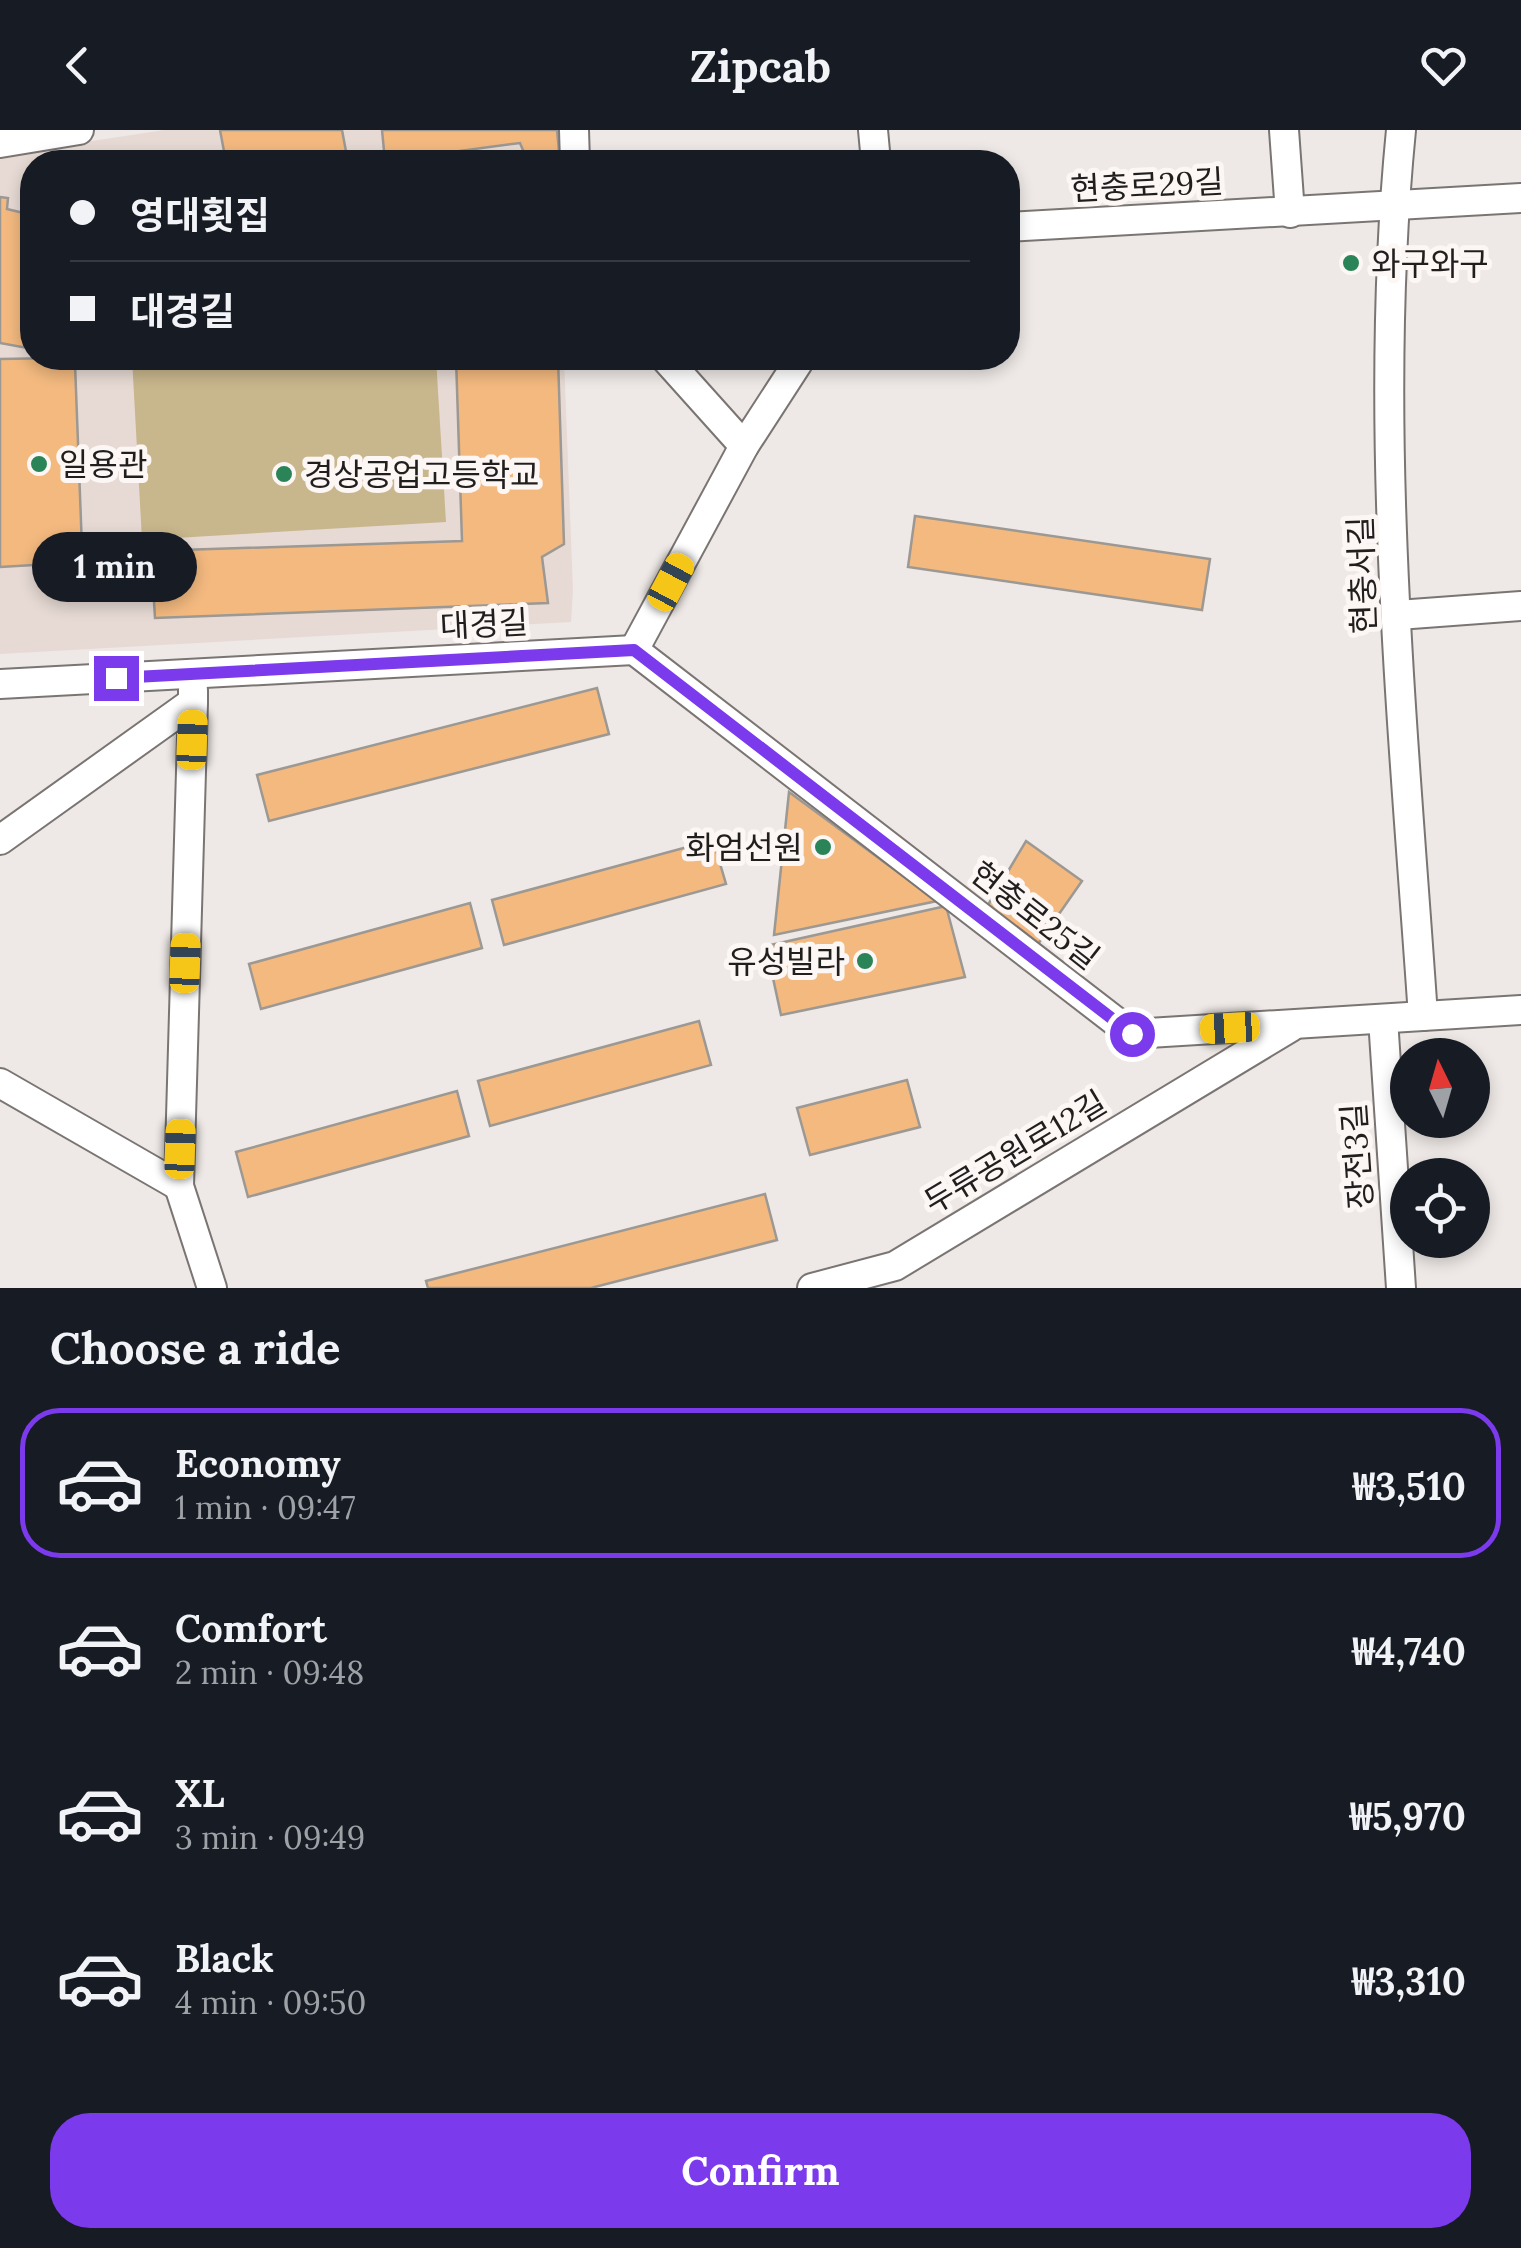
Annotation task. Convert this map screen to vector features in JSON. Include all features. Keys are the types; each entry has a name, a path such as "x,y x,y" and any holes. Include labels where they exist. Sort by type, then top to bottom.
{"street":[{"path":"0,143 79,130"},
{"path":"1284,130 1290,212"},
{"name":"현충서길","path":"1401,130 1394,207 1391,431 1398,615 1423,1016"},
{"name":"현충로29길","path":"1020,226 1521,198"},
{"path":"676,370 744,446"},
{"path":"634,650 744,446 793,370"},
{"path":"1398,615 1521,606"},
{"name":"대경길","path":"0,684 193,688 634,650"},
{"name":"현충로25길","path":"634,650 1132,1034 1521,1010"},
{"path":"0,840 193,688"},
{"path":"193,688 179,1186 212,1288"},
{"name":"장전3길","path":"1383,1018 1402,1288"},
{"name":"두류공원로12길","path":"812,1288 896,1277 1296,1024"},
{"path":"0,1082 179,1186"}],"shaded area":[{"name":"경상공업고등학교","path":"164,130 560,130 560,150 33,150"},
{"name":"경상공업고등학교","path":"20,152 20,370 564,370 571,622 0,654 0,155"},
{"path":"133,370 437,370 446,522 142,540"}],"building":[{"path":"220,130 342,130 346,150 224,150"},
{"path":"382,130 557,130 559,150 523,150 520,143 468,150 384,150"},
{"path":"0,197 8,198 7,209 20,212 20,347 0,343"},
{"name":"일용관","path":"0,359 20,359 20,370 75,370 83,574 51,564 0,567"},
{"path":"456,370 558,370 564,544 542,557 548,603 155,618 151,551 462,541"},
{"path":"915,516 1210,559 1202,610 908,567"},
{"path":"597,688 609,734 269,821 257,775"},
{"name":"화엄선원","path":"789,792 937,901 774,935"},
{"path":"713,840 726,884 504,945 492,900"},
{"path":"1026,841 1082,881 1036,947 985,910"},
{"path":"470,903 482,948 261,1009 249,964"},
{"name":"유성빌라","path":"946,906 965,977 781,1015 766,946"},
{"path":"699,1021 711,1065 490,1126 478,1081"},
{"path":"907,1080 920,1127 810,1155 797,1108"},
{"path":"457,1091 469,1136 248,1197 236,1152"},
{"path":"765,1194 777,1240 591,1288 428,1288 426,1281"}],"place":[{"name":"와구와구","path":"1351,263"},
{"name":"일용관","path":"39,464"},
{"name":"경상공업고등학교","path":"284,474"},
{"name":"화엄선원","path":"823,847"},
{"name":"유성빌라","path":"865,961"}],"route":[{"path":"116,678 634,650 1132,1034"}]}
